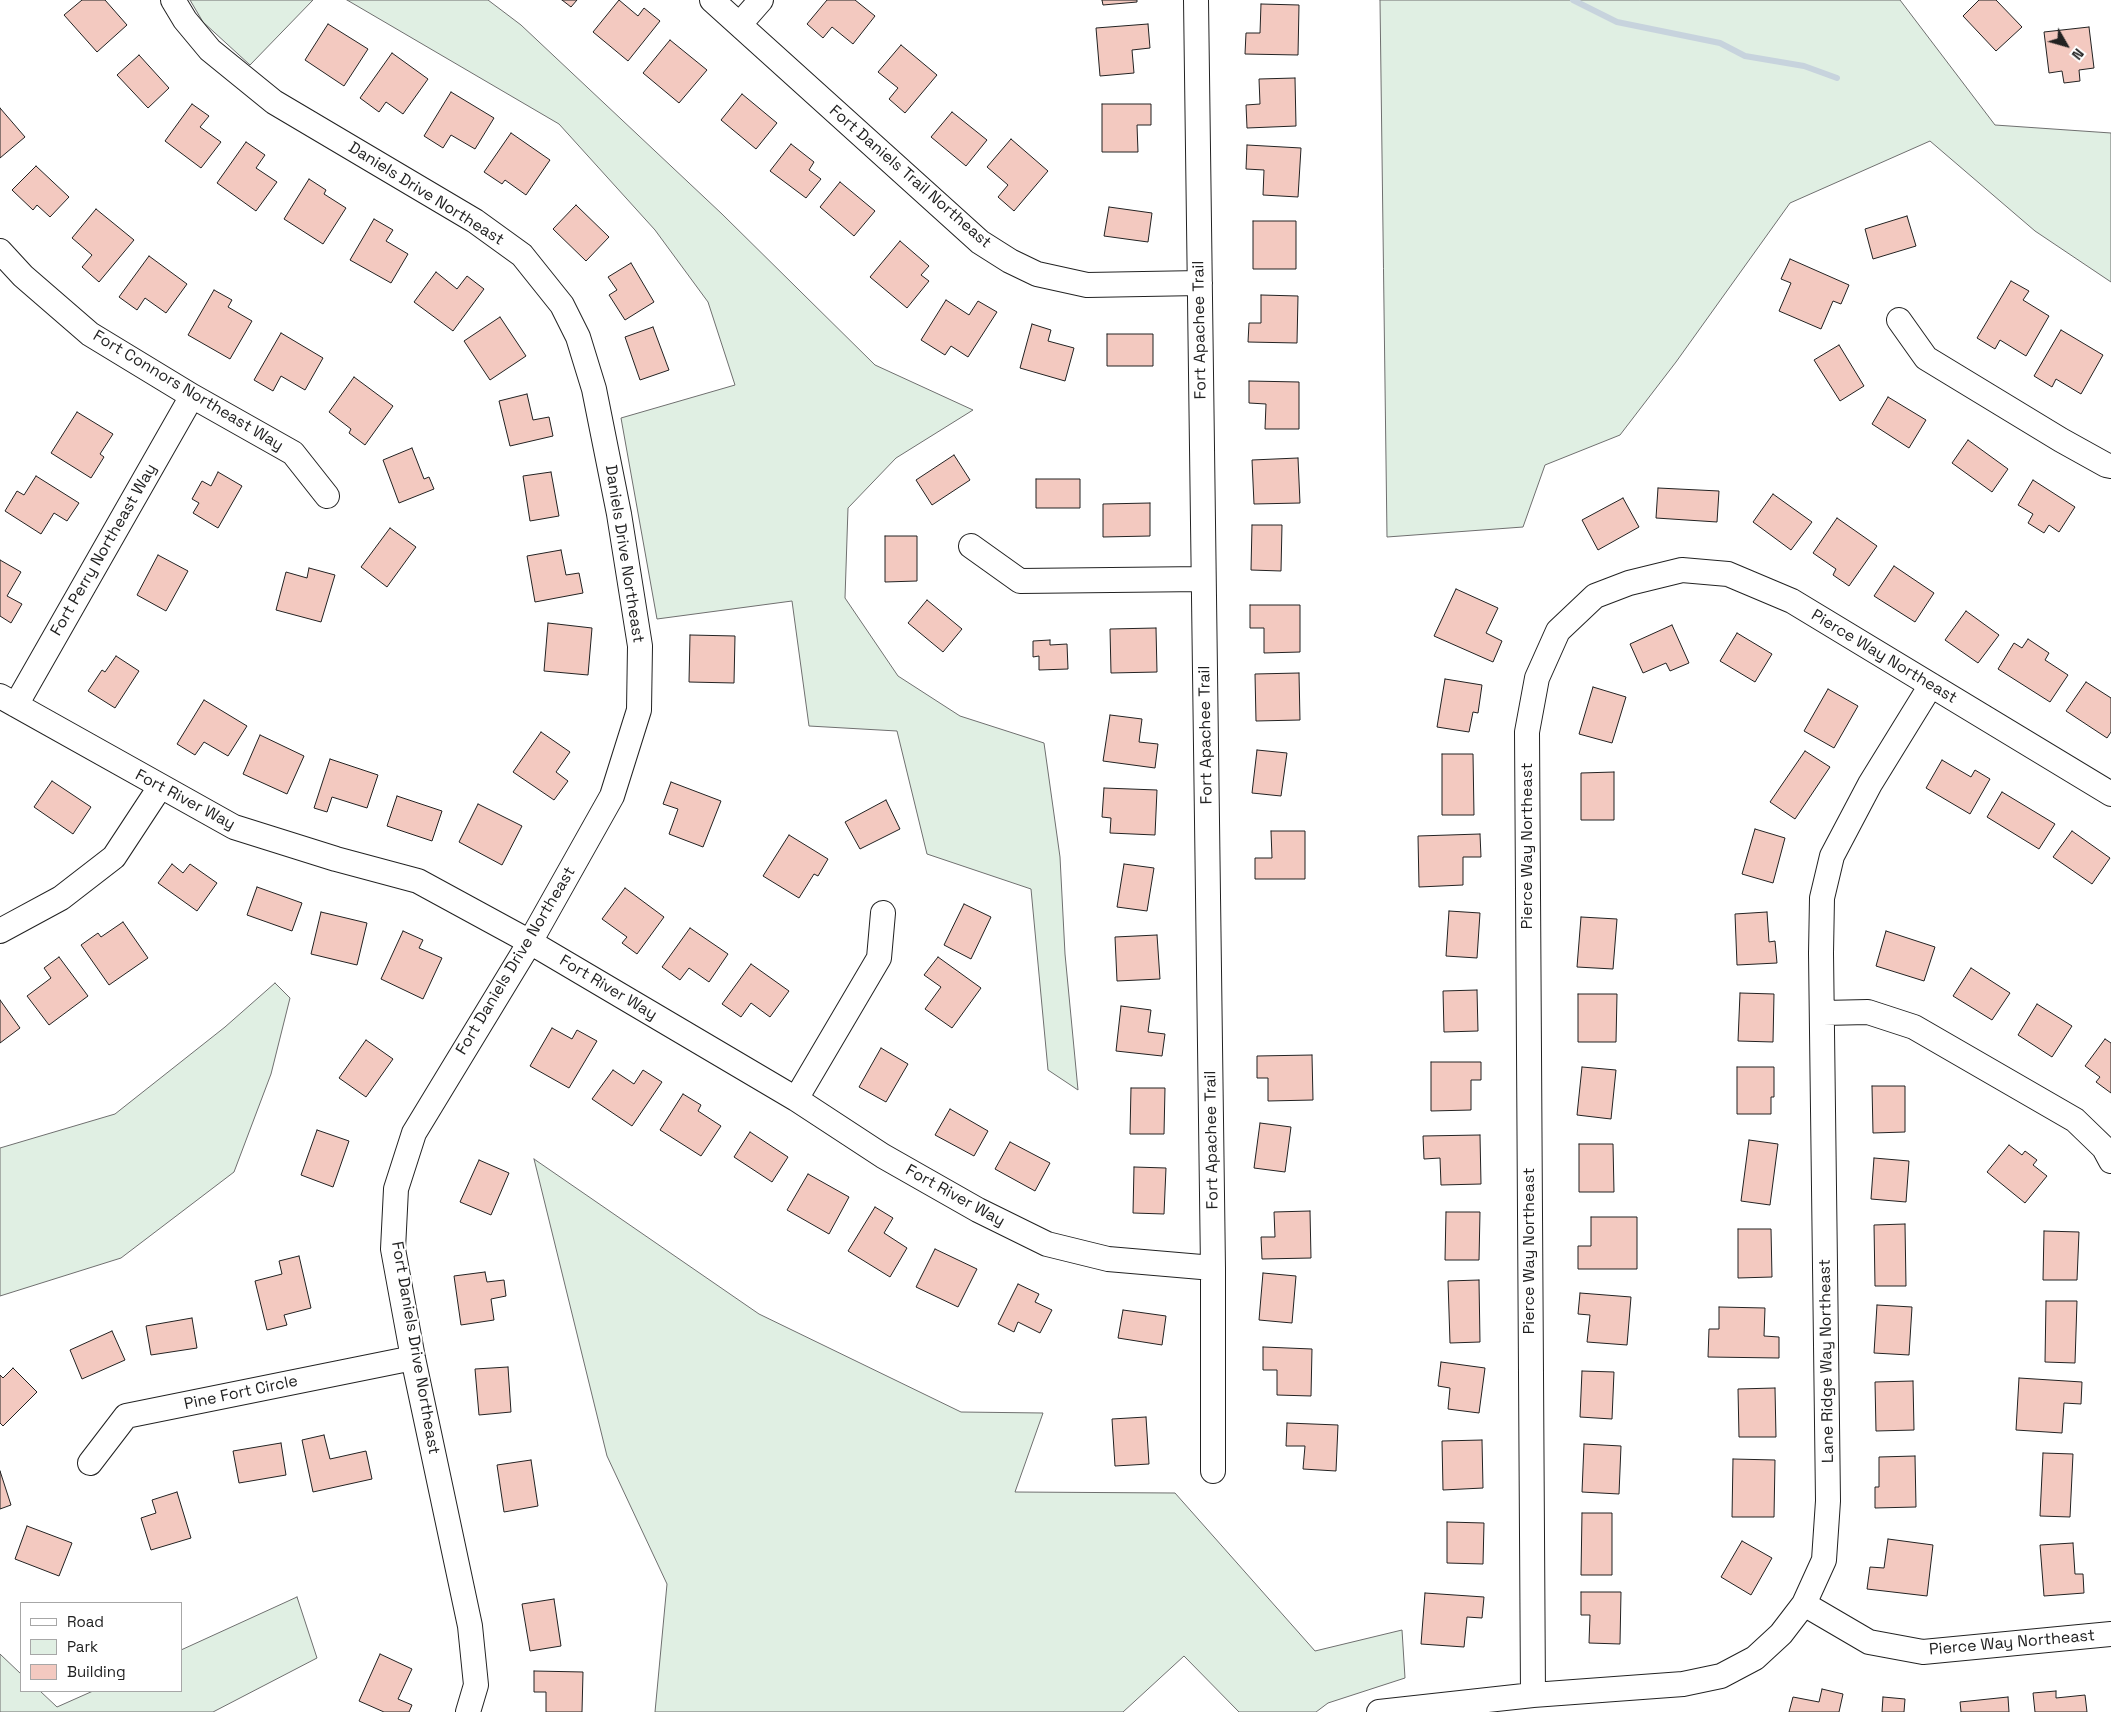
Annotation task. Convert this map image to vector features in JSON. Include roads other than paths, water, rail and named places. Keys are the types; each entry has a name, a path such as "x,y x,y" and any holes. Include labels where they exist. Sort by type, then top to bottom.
{"street":[{"name":"Daniels Drive Northeast","path":"173,0 185,20 210,50 274,102 475,221 522,255 562,305 578,337 594,389 619,514 640,646 639,710"},
{"name":"Fort Daniels Trail Northeast","path":"712,0 980,242 1010,261 1037,274 1087,285 1200,283"},
{"path":"740,24 761,0"},
{"name":"Fort Apachee Trail","path":"1196,0 1213,1268 1213,1471"},
{"name":"Fort Connors Northeast Way","path":"0,251 23,276 90,334 192,396 293,452 327,496"},
{"path":"1899,320 1926,358 2061,440 2111,466"},
{"name":"Fort Perry Northeast Way","path":"8,700 192,396"},
{"path":"971,546 1020,581 1203,579"},
{"name":"Pierce Way Northeast","path":"1533,1695 1527,732 1537,678 1558,631 1595,596 1629,583 1682,570 1728,574 1792,601 2111,794"},
{"name":"Lane Ridge Way Northeast","path":"1380,1712 1533,1695 1683,1684 1721,1676 1755,1658 1781,1634 1804,1604 1824,1560 1828,1501 1822,898 1832,856 1870,784 1930,685"},
{"name":"Fort River Way","path":"8,700 160,788 234,827 336,859 418,881 530,942 796,1099 892,1161 978,1210 1046,1244 1108,1259 1213,1268"},
{"name":"Fort Daniels Drive Northeast","path":"468,1712 476,1685 470,1626 413,1358 393,1249 396,1189 414,1133 530,942 612,796 639,710"},
{"path":"0,931 61,898 114,857 160,788"},
{"path":"796,1099 879,958 883,913"},
{"path":"1823,1013 1868,1012 1914,1027 2075,1120 2104,1148 2111,1161"},
{"name":"Pine Fort Circle","path":"90,1463 126,1416 413,1358"},
{"name":"Pierce Way Northeast","path":"1804,1604 1869,1642 1923,1652 2111,1634"}],"waterway":[{"path":"1573,0 1617,22 1720,43 1745,56 1804,66 1837,78"}]}
